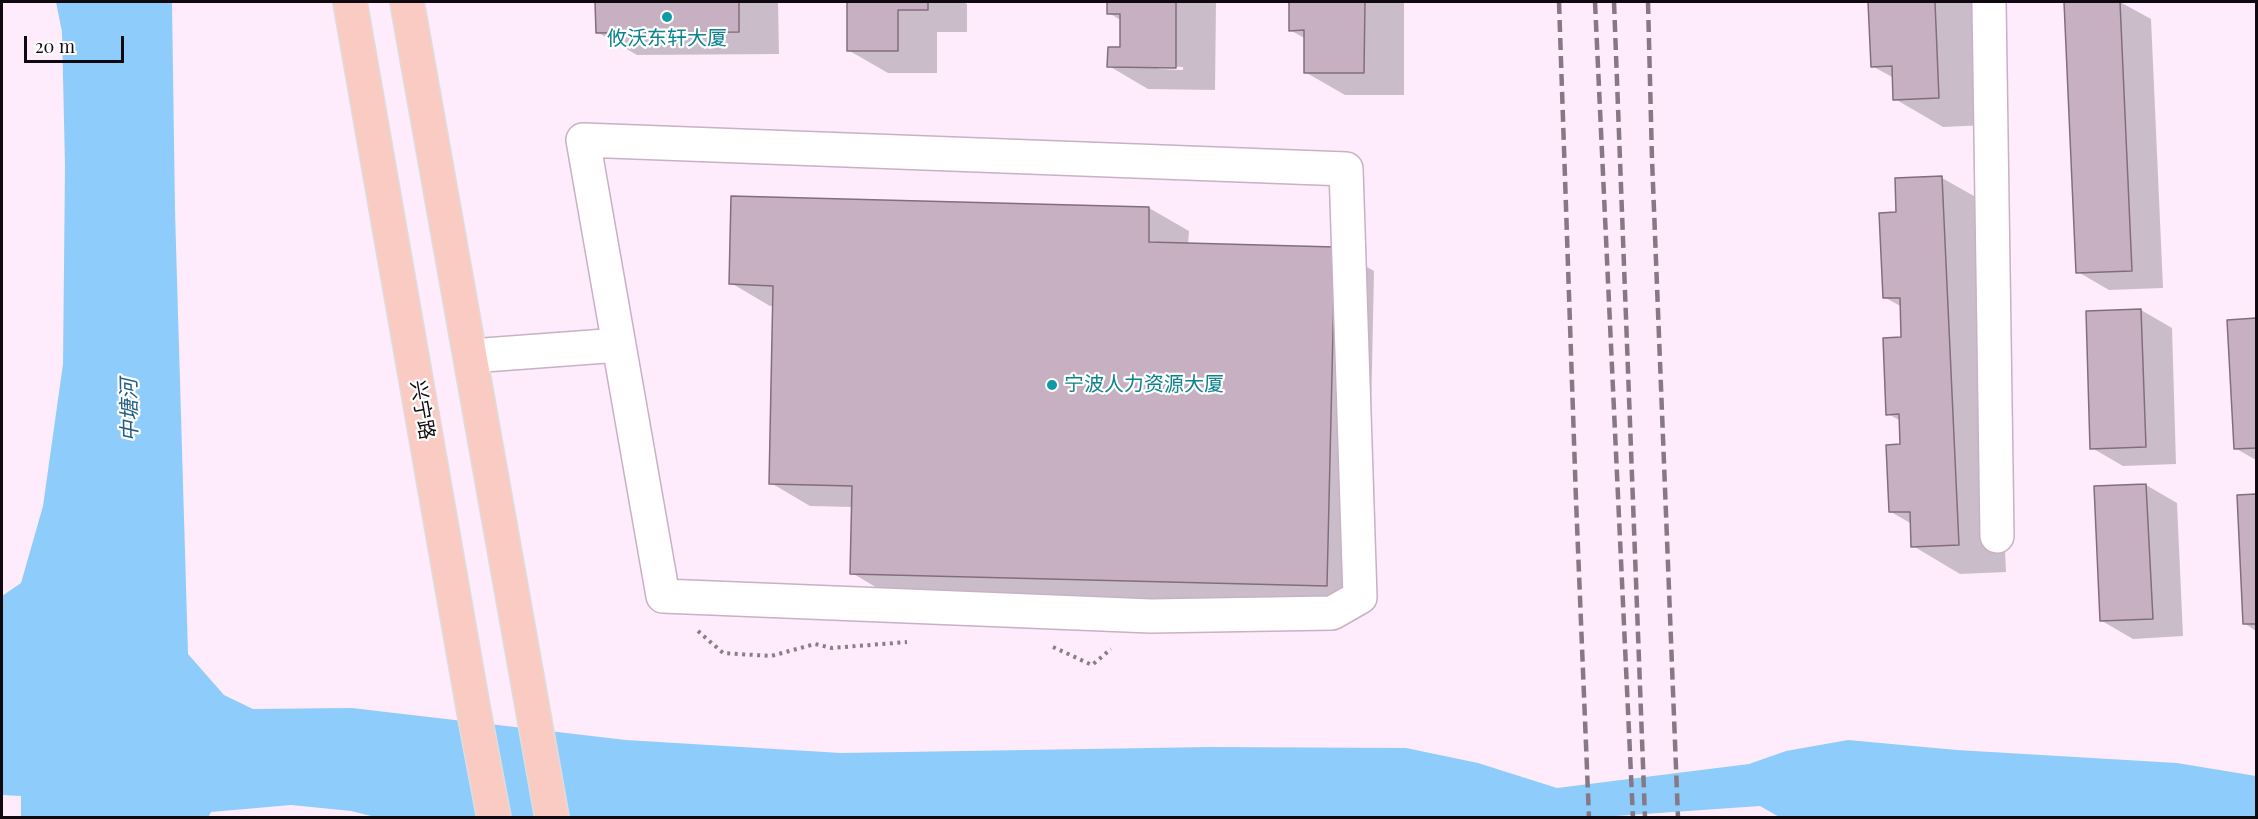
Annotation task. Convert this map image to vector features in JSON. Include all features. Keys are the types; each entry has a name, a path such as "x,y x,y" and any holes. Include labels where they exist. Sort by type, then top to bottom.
{"main road":[{"name":"兴宁路","path":"350,2 494,818"},
{"path":"407,2 535,710 552,818"}],"lane":[{"path":"1989,2 1997,536"},
{"path":"583,140 1346,169 1360,597 1332,613 1150,615 663,596 619,345 583,140"},
{"path":"471,356 619,345"}],"water":[{"name":"中塘河","path":"56,2 172,2 175,211 188,654 224,695 253,709 352,708 626,740 841,753 1210,747 1406,748 1478,763 1557,788 1749,764 1786,751 1848,740 1957,750 2177,763 2256,776 2256,817 1781,818 1760,806 1587,818 379,818 351,811 291,805 211,812 208,818 21,817 21,796 2,795 2,596 21,583 43,506 63,364 65,166 62,32"}],"building":[{"name":"攸沃东轩大厦","path":"595,2 739,2 739,32 596,33"},
{"path":"847,2 928,2 928,10 898,10 898,51 847,51"},
{"path":"1107,2 1176,2 1176,68 1107,67 1108,47 1120,47 1120,14 1107,14"},
{"path":"1289,2 1365,2 1364,73 1304,73 1304,30 1289,31"},
{"path":"1868,2 1935,2 1939,98 1893,100 1892,66 1871,67"},
{"path":"2064,2 2120,2 2132,271 2076,273"},
{"path":"1942,176 1959,545 1911,547 1910,512 1889,512 1886,445 1900,444 1899,414 1886,415 1883,338 1901,337 1900,298 1883,298 1879,213 1896,212 1895,178"},
{"name":"宁波人力资源大厦","path":"731,196 1149,207 1149,242 1335,247 1327,586 850,574 852,486 769,484 773,286 729,284"},
{"path":"2141,309 2146,447 2090,449 2086,311"},
{"path":"2256,318 2256,448 2234,449 2227,320"},
{"path":"2146,484 2153,619 2100,621 2094,486"},
{"path":"2256,494 2256,624 2243,624 2237,495"}],"railway":[{"path":"1559,2 1589,818"},
{"path":"1595,2 1633,818"},
{"path":"1614,2 1645,818"},
{"path":"1648,2 1678,818"}],"place":[{"name":"攸沃东轩大厦","path":"667,17"},
{"name":"宁波人力资源大厦","path":"1052,385"}]}
